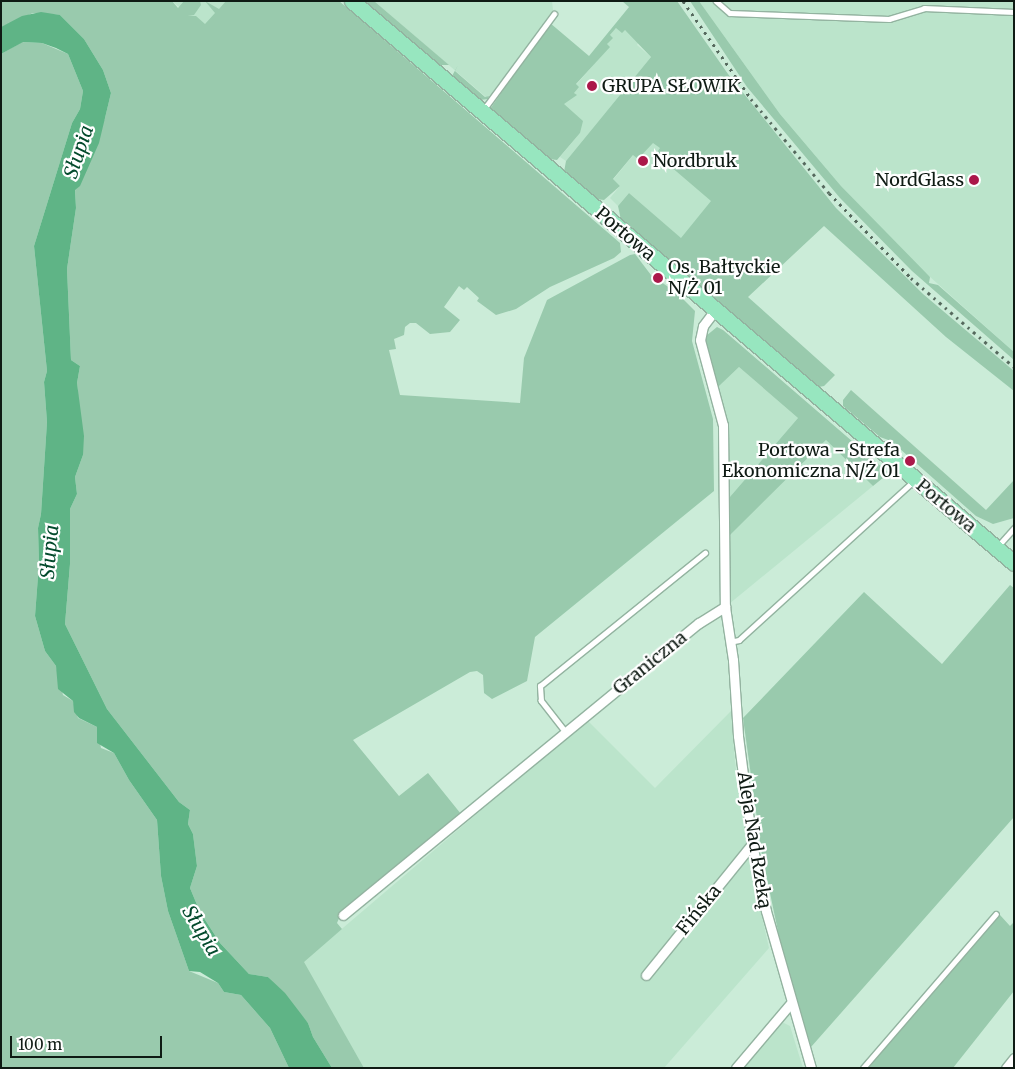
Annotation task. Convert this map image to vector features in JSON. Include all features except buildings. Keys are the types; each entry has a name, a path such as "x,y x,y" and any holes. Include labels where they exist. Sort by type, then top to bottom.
{"main road":[{"name":"Portowa","path":"352,1 1014,563"}],"street":[{"path":"715,310 703,326 700,340 722,417 725,607"},
{"name":"Aleja Nad Rzeką","path":"725,607 752,844 766,911 790,1004 811,1068"},
{"name":"Graniczna","path":"343,916 699,623 725,607"},
{"name":"Fińska","path":"646,975 752,844"},
{"path":"736,1068 790,1004"},
{"path":"1006,1068 1014,1058"}],"lane":[{"path":"716,1 730,13 889,19 924,8 1014,12"},
{"path":"481,112 554,14"},
{"path":"729,642 739,640 915,480"},
{"path":"996,548 1014,528"},
{"path":"566,733 541,701 540,686 705,554"},
{"path":"863,1068 996,914"}],"shaded area":[{"path":"1,1 172,1 178,8 184,1 200,1 201,5 194,15 188,16 196,16 205,24 215,13 205,1 219,9 226,1 339,1 620,243 621,252 614,258 550,287 516,309 496,315 477,301 479,298 467,287 464,290 459,286 444,307 460,320 450,332 430,334 416,323 410,323 405,327 404,335 394,339 396,349 389,350 400,395 520,403 524,358 547,300 630,255 635,254 651,275 677,293 695,311 692,341 713,419 714,491 535,637 527,681 492,699 484,693 483,675 477,671 470,672 353,740 399,796 428,773 461,814 343,909 337,923 342,929 304,962 364,1068 332,1068 313,1037 308,1023 268,977 249,974 220,943 200,912 190,888 197,866 193,834 188,824 190,810 179,802 107,709 65,624 70,564 70,509 77,494 75,477 83,455 77,383 80,366 71,360 67,269 76,208 75,189 105,118 111,93 103,70 84,39 60,15 33,13 1,27"},
{"path":"172,1 230,1 206,30"},
{"path":"363,1 374,1 449,65 440,65"},
{"path":"374,1 552,1 553,10 491,95 486,97"},
{"path":"622,1 677,1 728,74 836,208 923,294 1014,371 1014,391 946,337 824,226 748,297 835,375 824,386 819,387 621,220 618,206 629,193 681,238 711,201 656,154 660,148 653,143 638,159 633,155 613,179 620,186 604,200 596,199 564,172 566,161 651,57 625,30 622,33 616,28 610,35 613,38 607,44 610,47 576,84 579,87 574,93 577,95 564,104 583,121 580,133 557,160 549,159 490,109 550,23 589,56 629,7"},
{"path":"690,1 699,1 780,114 841,186 930,277 929,283 938,285 1014,352 1014,360 912,271 840,198 747,87"},
{"path":"699,1 1014,1 1014,352 919,267 841,186 780,114"},
{"path":"616,28 625,30 639,41 637,45 651,57 566,161 560,157 580,133 563,104 576,95 574,93 576,85 609,47 607,45 610,35"},
{"path":"22,42 42,43 68,54 83,91 80,109 72,123 34,246 47,371 44,382 47,422 41,514 38,528 39,563 35,616 45,651 56,666 63,695 73,701 78,718 97,727 101,748 114,753 129,780 157,820 161,876 168,911 189,971 218,983 224,992 241,995 270,1028 289,1068 1,1068 1,54"},
{"path":"458,65 455,71 485,97 489,96 488,99 480,100 452,76"},
{"name":"Nordbruk","path":"651,133 724,195 684,241 629,193 618,206 610,198 620,186 613,180"},
{"path":"717,327 723,330 889,473 873,486 826,440 729,536 729,498 798,418 739,367 718,387 705,342 706,336"},
{"path":"739,367 798,418 729,498 727,417 718,387"},
{"path":"851,390 986,510 1014,480 1014,518 993,524 976,516 891,441 880,437 843,406 843,400"},
{"path":"826,440 873,486 729,604 729,536"},
{"path":"1010,585 1014,588 1014,817 811,1047 779,936 762,855 743,718 864,592 942,664"},
{"path":"731,711 735,762 753,876 769,948 664,1068 364,1068 303,962 587,720 655,788"},
{"path":"1000,915 1010,926 1014,922 1014,991 953,1068 868,1068"},
{"path":"782,1022 790,1026 803,1068 742,1068"}],"water":[{"name":"Słupia","path":"41,12 60,15 84,39 103,70 111,93 99,143 80,186 75,190 76,208 67,269 71,360 80,366 77,383 84,436 83,455 75,477 77,494 70,509 70,564 65,624 107,709 179,802 190,810 188,824 193,834 197,866 190,888 200,912 220,943 249,974 268,977 285,993 308,1023 313,1037 332,1068 289,1068 270,1028 241,995 224,992 218,983 200,972 189,971 168,911 161,876 157,820 129,780 114,753 97,743 97,727 79,718 74,712 73,701 58,689 56,666 45,651 35,616 39,563 38,528 41,514 47,422 44,382 47,371 34,246 72,123 80,109 83,91 68,54 56,48 42,43 23,42 1,54 1,27 22,16"}],"railway":[{"path":"683,1 751,99 829,193 911,278 1014,367"}],"place":[{"name":"GRUPA SŁOWIK","path":"592,86"},
{"name":"Nordbruk","path":"643,161"},
{"name":"NordGlass","path":"974,180"},
{"name":"Os. Bałtyckie N/Ż 01","path":"658,278"},
{"name":"Portowa - Strefa Ekonomiczna N/Ż 01","path":"910,461"}]}
